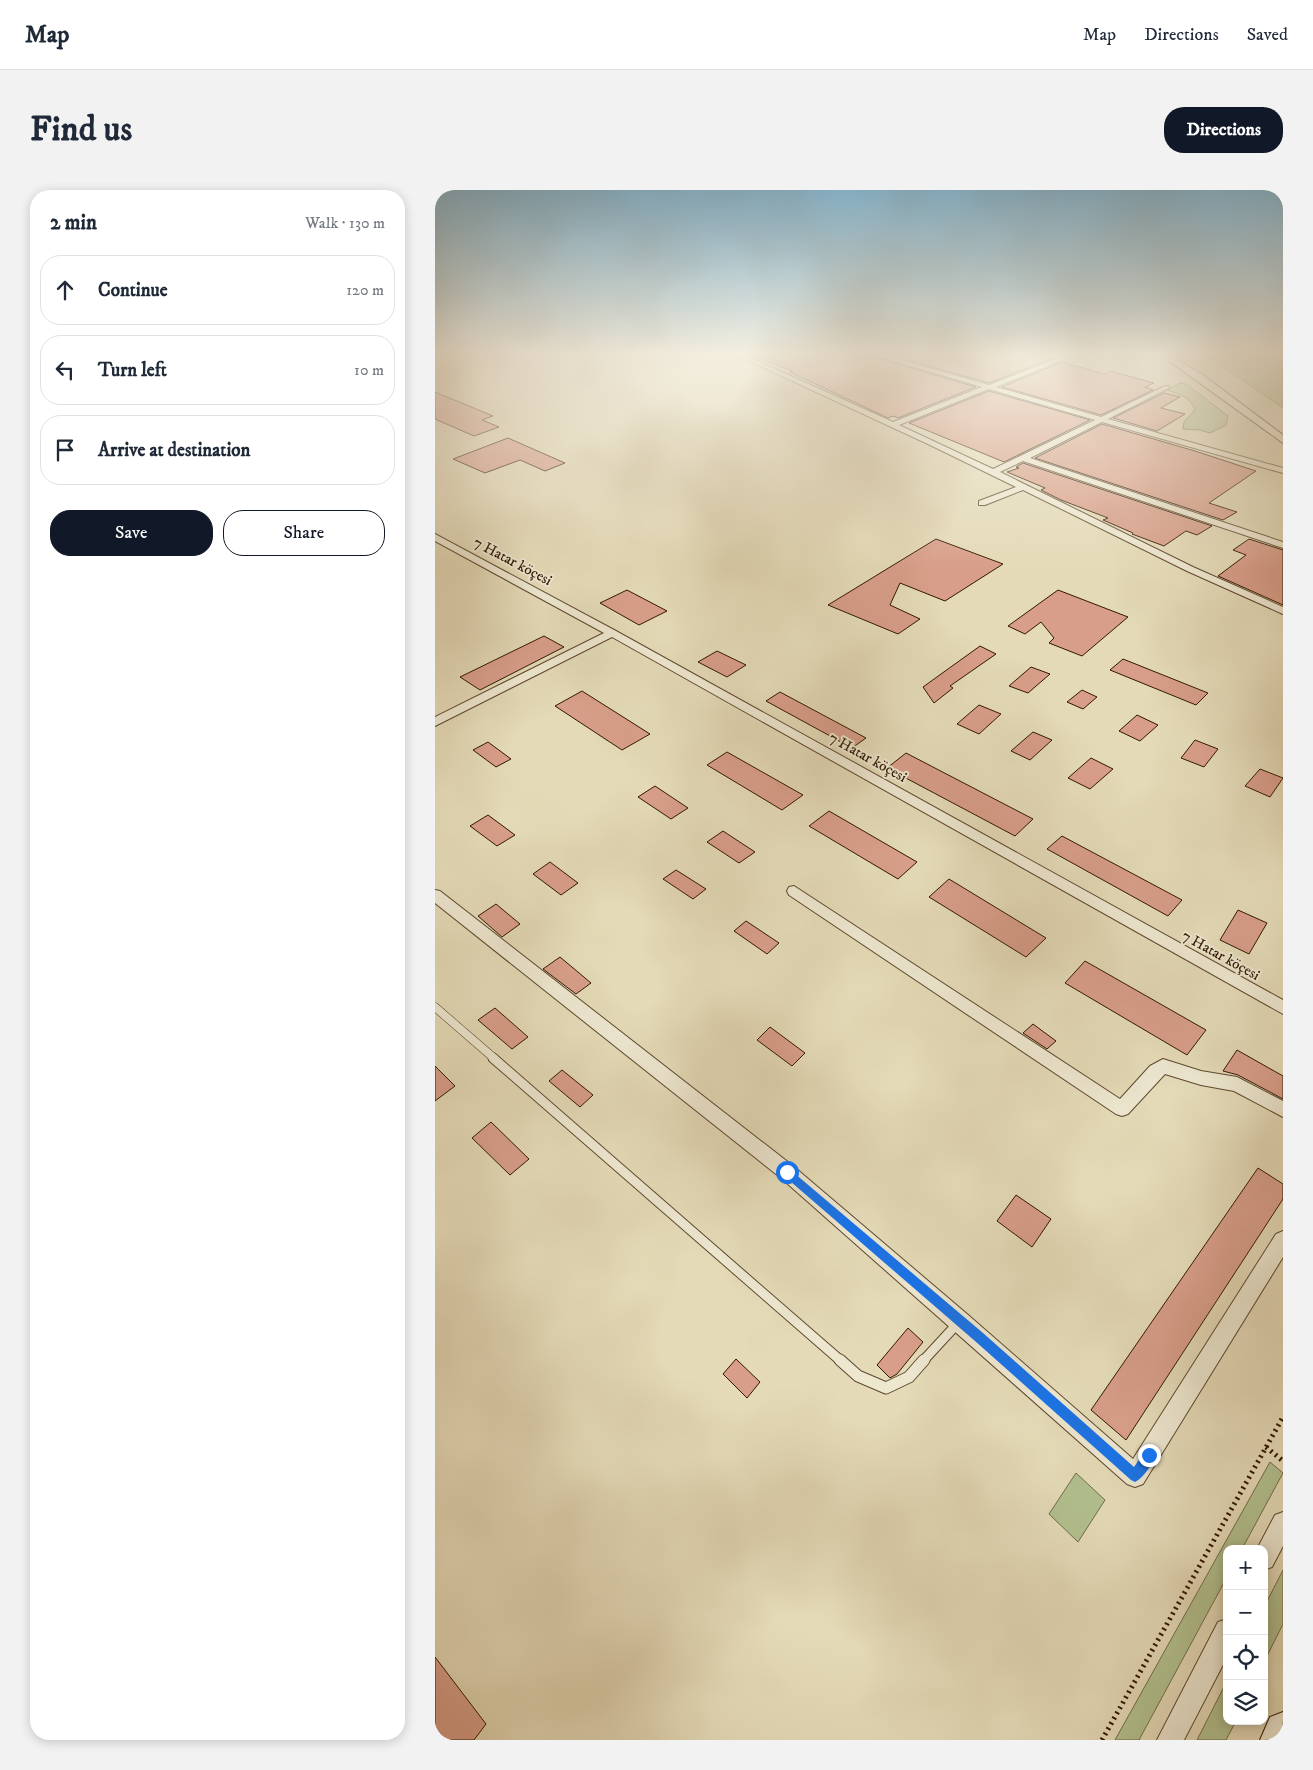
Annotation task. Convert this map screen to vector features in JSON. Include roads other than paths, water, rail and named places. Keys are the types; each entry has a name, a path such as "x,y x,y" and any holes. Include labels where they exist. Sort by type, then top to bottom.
{"main road":[{"path":"1264,425 1283,440"},
{"path":"1278,1740 1283,1730"}],"street":[{"path":"892,425 933,443 1190,569 1283,611"},
{"path":"992,473 1091,425"},
{"path":"1121,425 1283,471"},
{"path":"1023,458 1283,545"},
{"path":"981,503 1022,488"},
{"name":"7 Hatar köçesi","path":"435,537 612,633 1283,1008"},
{"path":"435,722 612,633"},
{"path":"794,892 1122,1110 1156,1071 1163,1066 1201,1078 1237,1084 1283,1110"},
{"path":"435,895 787,1172 960,1321 1135,1476 1283,1240"},
{"path":"1268,1551 1283,1523"},
{"path":"1170,1740 1225,1635"}],"lane":[{"path":"435,1007 858,1376 886,1388 909,1377 960,1321"}]}
